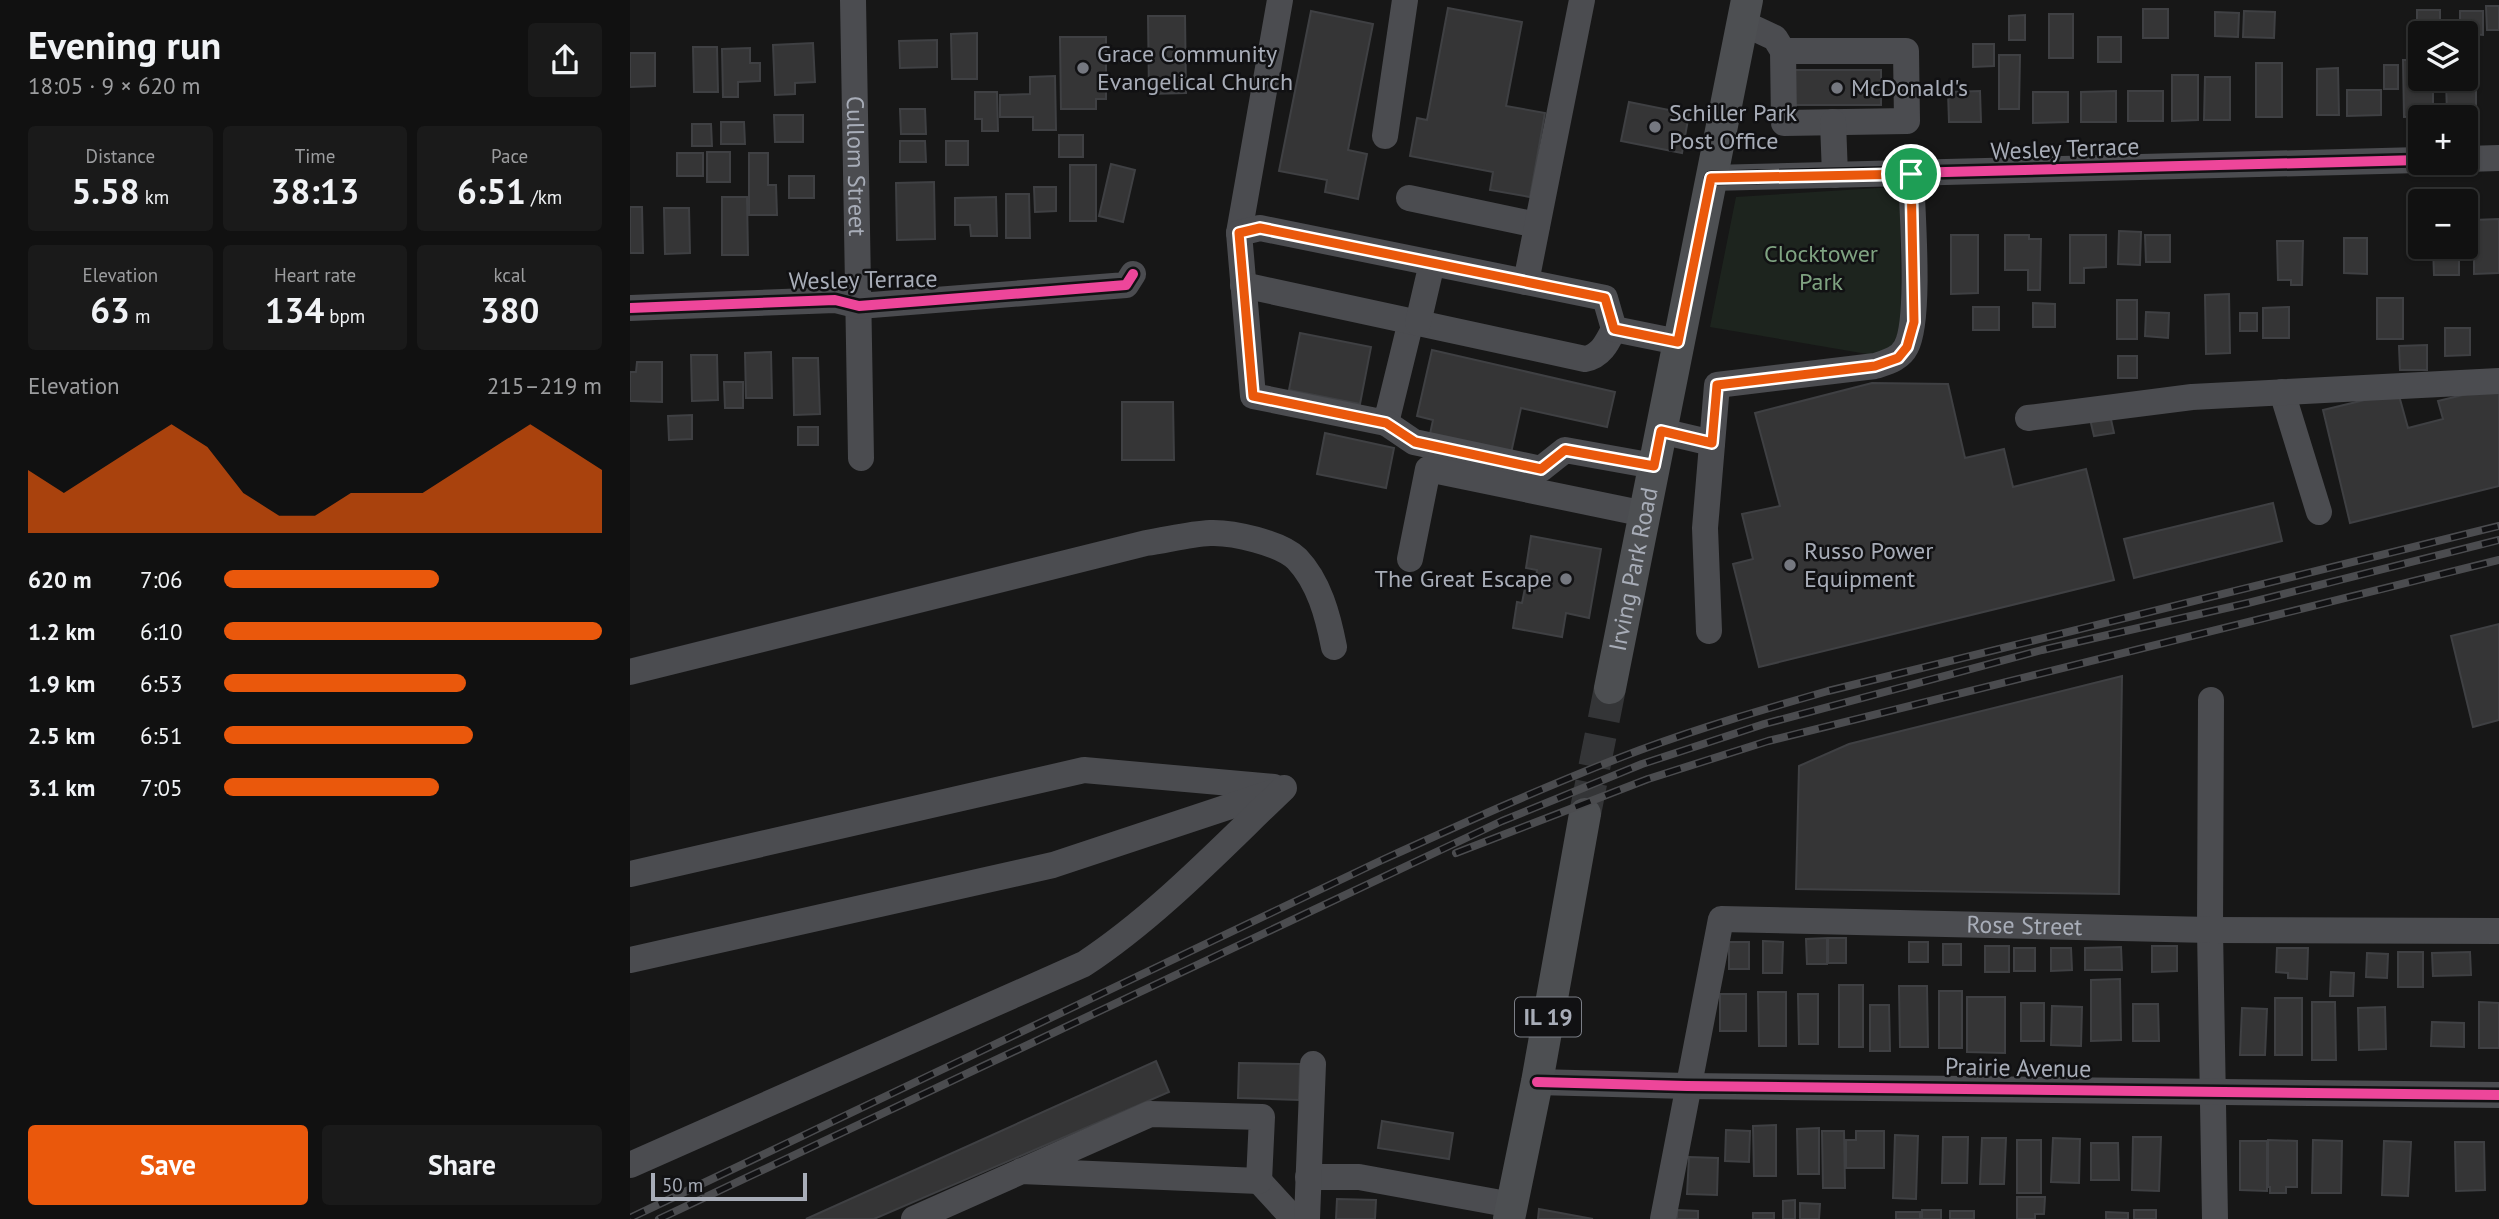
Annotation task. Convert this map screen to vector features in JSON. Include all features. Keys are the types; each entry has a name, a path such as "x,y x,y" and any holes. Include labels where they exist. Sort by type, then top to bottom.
{"main road":[{"name":"Irving Park Road","path":"1611,688 1745,12"},
{"name":"IL 19","path":"1510,1212 1537,1082 1585,814"}],"street":[{"name":"Cullom Street","path":"853,0 861,458"},
{"path":"1280,0 1239,233 1253,396 1386,423 1415,442 1541,469 1565,450 1654,466"},
{"path":"1385,136 1405,0"},
{"path":"1526,282 1581,0"},
{"path":"1745,12 1775,38 1783,51 1784,123 1907,121 1906,51 1783,51"},
{"path":"1833,122 1835,175"},
{"path":"2478,159 2499,158"},
{"name":"Wesley Terrace","path":"1711,178 2408,160"},
{"path":"1709,631 1705,528 1717,385 1875,366 1898,358 1907,347 1914,322 1911,174"},
{"path":"1409,198 1537,225"},
{"path":"1239,233 1260,228 1605,298 1614,329 1602,349 1591,358 1585,359 1243,285"},
{"path":"1386,423 1432,263"},
{"name":"Wesley Terrace","path":"630,308 835,300 859,306 1126,285 1133,274"},
{"path":"1614,329 1678,342"},
{"path":"2028,418 2192,397 2499,381"},
{"path":"2282,392 2319,513"},
{"path":"1661,431 1712,443"},
{"path":"1410,559 1428,469 1645,514"},
{"path":"630,672 1146,543 1211,533 1258,539 1296,557 1327,612 1334,647"},
{"path":"2211,700 2210,930 2216,1219"},
{"path":"630,874 1084,770 1284,788"},
{"path":"630,960 1053,865 1284,788"},
{"path":"630,1165 1084,964 1116,943 1164,902 1284,788"},
{"name":"Rose Street","path":"1687,1086 1721,919 2210,930 2499,931"},
{"path":"1021,1171 1259,1181 1293,1218 1307,1219 1313,1064"},
{"name":"Prairie Avenue","path":"1537,1082 2499,1095"},
{"path":"1663,1219 1687,1086"},
{"path":"914,1219 948,1211 1021,1171 1150,1114 1262,1117 1259,1181"},
{"path":"1308,1177 1359,1177 1510,1212"}],"green space":[{"name":"Clocktower Park","path":"1894,187 1900,201 1901,327 1890,350 1873,355 1710,327 1736,197"}],"building":[{"path":"2486,6 2499,6 2499,30 2487,30"},
{"path":"1448,8 1522,22 1506,106 1545,113 1530,197 1490,190 1493,172 1410,156 1417,118 1427,120"},
{"path":"2143,9 2168,9 2168,38 2143,38"},
{"path":"2417,10 2440,10 2440,21 2417,21"},
{"path":"1311,11 1373,24 1348,150 1367,154 1358,199 1325,192 1327,180 1279,171"},
{"path":"2244,11 2275,12 2274,38 2243,37"},
{"path":"2460,11 2483,11 2483,35 2478,35 2478,21 2460,21"},
{"path":"2215,12 2239,13 2238,37 2215,36"},
{"path":"2049,14 2073,14 2073,58 2049,58"},
{"path":"2025,15 2025,40 2009,40 2009,16"},
{"path":"1148,16 1185,16 1186,93 1149,94"},
{"path":"977,33 977,79 952,79 951,34"},
{"name":"Grace Community Evangelical Church","path":"1060,37 1106,37 1106,99 1096,99 1096,109 1061,109"},
{"path":"2098,37 2121,37 2121,62 2098,62"},
{"path":"937,40 937,67 900,68 899,41"},
{"path":"813,43 815,82 795,83 795,94 775,95 773,45"},
{"path":"1973,44 1994,44 1994,66 1973,67"},
{"path":"693,47 717,47 718,92 694,92"},
{"path":"750,48 750,63 760,63 760,81 738,82 738,97 723,97 722,49"},
{"path":"630,53 655,53 655,86 630,87"},
{"path":"1999,55 2020,55 2019,109 1999,109"},
{"path":"2403,60 2408,60 2408,91 2433,91 2433,105 2408,105 2408,117 2404,117"},
{"path":"2256,63 2282,63 2282,117 2256,117"},
{"path":"2384,65 2398,65 2398,89 2384,89"},
{"path":"2338,68 2339,115 2317,115 2317,69"},
{"name":"McDonald's","path":"1794,70 1881,70 1881,105 1794,105"},
{"path":"2172,75 2198,75 2198,120 2172,121"},
{"path":"1055,76 1056,130 1033,130 1033,117 1000,117 1000,95 1030,94 1030,77"},
{"path":"2205,77 2230,77 2230,120 2204,120"},
{"path":"2347,90 2381,90 2381,115 2347,116"},
{"path":"1980,91 1981,122 1949,122 1948,92"},
{"path":"2116,91 2116,122 2081,122 2081,92"},
{"path":"2128,91 2163,91 2163,121 2128,121"},
{"path":"2446,91 2476,91 2476,105 2447,105"},
{"path":"975,92 997,92 998,131 982,131 982,119 975,119"},
{"path":"2033,92 2068,92 2068,122 2033,123"},
{"name":"Schiller Park Post Office","path":"1629,102 1689,114 1682,153 1621,141"},
{"path":"900,109 925,109 926,134 901,134"},
{"path":"774,115 803,115 803,142 775,142"},
{"path":"721,122 744,122 745,144 721,144"},
{"path":"692,124 711,124 712,146 692,146"},
{"path":"1059,135 1083,135 1083,157 1059,157"},
{"path":"900,141 925,141 926,162 900,162"},
{"path":"946,141 968,141 968,165 946,165"},
{"path":"707,152 730,152 730,182 707,182"},
{"path":"677,153 703,153 703,176 677,176"},
{"path":"749,153 768,153 768,185 776,185 777,215 749,215"},
{"path":"1111,164 1135,170 1123,222 1099,216"},
{"path":"1070,165 1096,165 1096,221 1070,221"},
{"path":"789,176 814,176 814,198 789,198"},
{"path":"934,182 935,239 897,240 896,183"},
{"path":"1034,187 1056,187 1056,211 1035,212"},
{"path":"1006,194 1029,194 1030,238 1006,238"},
{"path":"722,197 747,197 748,255 722,255"},
{"path":"996,197 997,236 971,236 970,225 955,225 955,198"},
{"path":"630,207 642,207 643,253 630,253"},
{"path":"664,208 689,208 690,253 665,254"},
{"path":"2499,219 2499,273 2474,274 2474,259 2478,259 2478,220"},
{"path":"2119,231 2141,232 2140,265 2118,264"},
{"path":"1951,235 1978,235 1978,293 1951,294"},
{"path":"2005,235 2029,235 2029,239 2041,239 2040,290 2028,290 2028,270 2005,270"},
{"path":"2070,235 2106,235 2106,267 2084,268 2084,283 2070,283"},
{"path":"2145,235 2170,235 2170,262 2146,262"},
{"path":"2344,238 2367,238 2367,274 2344,273"},
{"path":"2277,241 2303,241 2302,285 2291,285 2291,280 2278,280"},
{"path":"2433,259 2459,259 2459,275 2434,275"},
{"path":"2229,294 2230,353 2206,354 2205,295"},
{"path":"2377,298 2403,298 2403,339 2377,339"},
{"path":"2117,300 2137,300 2137,339 2117,339"},
{"path":"2033,303 2055,304 2055,327 2033,327"},
{"path":"1973,307 1999,307 1999,330 1973,330"},
{"path":"2289,307 2289,338 2263,338 2263,308"},
{"path":"2146,312 2169,313 2168,338 2145,336"},
{"path":"2240,313 2257,313 2257,331 2240,331"},
{"path":"2445,328 2470,328 2470,355 2445,356"},
{"path":"1300,333 1371,347 1360,404 1289,390"},
{"path":"2427,345 2427,370 2400,370 2399,346"},
{"path":"1432,350 1615,392 1607,427 1521,408 1511,453 1430,434 1433,420 1417,416"},
{"path":"771,352 772,398 746,398 745,353"},
{"path":"691,355 717,355 718,400 692,401"},
{"path":"2118,356 2137,356 2137,378 2118,378"},
{"path":"793,358 818,358 820,414 794,415"},
{"path":"637,362 662,362 662,402 630,401 630,372 636,372"},
{"path":"724,382 743,382 743,408 725,408"},
{"path":"1872,383 1948,384 1965,458 2004,449 2013,487 2086,469 2114,580 1759,667 1733,564 1753,559 1742,514 1780,506 1755,413"},
{"path":"2496,387 2499,394 2499,486 2350,523 2323,410 2398,392 2408,428 2443,419 2438,401"},
{"path":"1122,402 1173,402 1174,460 1122,460"},
{"path":"692,415 692,439 669,440 668,416"},
{"path":"2110,415 2114,433 2094,436 2090,419"},
{"path":"798,427 818,427 818,445 798,445"},
{"path":"1325,433 1394,448 1386,488 1317,474"},
{"path":"2273,503 2282,541 2134,578 2124,539"},
{"name":"The Great Escape","path":"1531,536 1601,549 1589,618 1566,613 1562,637 1513,628 1517,602 1522,603 1525,588 1534,590 1537,570 1526,568"},
{"path":"2499,624 2499,720 2473,727 2451,636"},
{"path":"2122,676 2119,894 1796,889 1799,766 1849,744"},
{"path":"1827,938 1827,964 1807,964 1806,939"},
{"path":"1828,938 1846,938 1846,963 1828,963"},
{"path":"1763,941 1783,942 1782,973 1763,973"},
{"path":"1729,942 1749,942 1749,969 1729,969"},
{"path":"1909,942 1928,942 1928,962 1909,962"},
{"path":"1943,944 1961,944 1961,965 1943,965"},
{"path":"1985,946 2009,946 2009,972 1985,972"},
{"path":"2152,946 2177,946 2177,971 2152,972"},
{"path":"2121,947 2122,970 2085,970 2085,948"},
{"path":"2014,948 2035,948 2035,971 2014,971"},
{"path":"2051,948 2071,948 2072,970 2051,971"},
{"path":"2277,948 2308,948 2307,979 2288,978 2288,973 2276,972"},
{"path":"2398,952 2423,952 2423,987 2398,987"},
{"path":"2470,952 2471,975 2433,976 2432,953"},
{"path":"2367,953 2388,954 2387,978 2366,977"},
{"path":"2331,972 2354,973 2353,996 2330,996"},
{"path":"2120,979 2121,1040 2091,1041 2091,980"},
{"path":"1839,985 1863,985 1863,1047 1839,1047"},
{"path":"1899,986 1927,986 1928,1047 1900,1047"},
{"path":"1939,991 1962,991 1962,1048 1939,1048"},
{"path":"1758,992 1786,992 1786,1046 1759,1046"},
{"path":"1720,994 1746,994 1746,1031 1720,1031"},
{"path":"1798,994 1818,994 1818,1044 1799,1044"},
{"path":"1967,997 2005,997 2005,1053 1967,1052"},
{"path":"2275,998 2302,998 2302,1055 2275,1055"},
{"path":"2312,1002 2335,1002 2336,1060 2312,1060"},
{"path":"2479,1002 2499,1003 2499,1048 2479,1048"},
{"path":"2021,1003 2044,1003 2044,1041 2021,1041"},
{"path":"2133,1004 2158,1004 2159,1041 2133,1041"},
{"path":"1870,1005 1889,1005 1890,1051 1870,1051"},
{"path":"2052,1006 2082,1007 2081,1046 2051,1045"},
{"path":"2385,1007 2386,1049 2359,1050 2358,1008"},
{"path":"2242,1008 2267,1009 2265,1055 2240,1055"},
{"path":"2432,1022 2464,1023 2464,1047 2431,1046"},
{"path":"1156,1061 1169,1092 874,1219 806,1219"},
{"path":"1239,1063 1300,1064 1299,1100 1238,1098"},
{"path":"1382,1121 1453,1133 1449,1159 1378,1148"},
{"path":"1776,1125 1776,1176 1754,1176 1753,1126"},
{"path":"1819,1128 1819,1174 1798,1174 1797,1129"},
{"path":"1726,1130 1750,1131 1749,1162 1725,1161"},
{"path":"1822,1131 1844,1131 1845,1188 1823,1188"},
{"path":"1856,1131 1884,1131 1884,1168 1846,1168 1846,1140 1856,1140"},
{"path":"1895,1135 1918,1136 1916,1199 1893,1198"},
{"path":"1943,1137 1968,1137 1967,1183 1942,1183"},
{"path":"2133,1137 2161,1137 2159,1191 2132,1190"},
{"path":"1982,1138 2006,1138 2004,1184 1980,1184"},
{"path":"2053,1138 2080,1139 2079,1183 2051,1182"},
{"path":"2017,1140 2041,1140 2041,1193 2017,1193"},
{"path":"2268,1140 2297,1141 2297,1187 2286,1187 2286,1193 2270,1193"},
{"path":"2313,1140 2342,1141 2341,1193 2312,1193"},
{"path":"2240,1141 2267,1141 2267,1191 2240,1190"},
{"path":"2384,1141 2411,1142 2408,1196 2382,1195"},
{"path":"2455,1142 2484,1142 2485,1190 2456,1191"},
{"path":"2091,1143 2118,1143 2119,1180 2091,1180"},
{"path":"1689,1157 1718,1158 1717,1195 1687,1194"},
{"path":"2017,1197 2045,1197 2044,1214 2035,1214 2035,1219 2017,1219"},
{"path":"1337,1199 1376,1200 1375,1219 1336,1219"},
{"path":"1795,1200 1795,1219 1783,1219 1783,1201"},
{"path":"1800,1203 1820,1204 1819,1219 1800,1219"},
{"path":"1539,1209 1593,1219 1538,1219"},
{"path":"1677,1210 1698,1211 1698,1219 1677,1219"},
{"path":"1922,1210 1941,1210 1941,1219 1922,1219"},
{"path":"2134,1210 2156,1210 2156,1219 2134,1219"},
{"path":"1950,1211 1974,1211 1974,1219 1950,1219"},
{"path":"1896,1212 1920,1212 1920,1219 1896,1219"},
{"path":"2106,1212 2128,1213 2128,1219 2106,1219"},
{"path":"1753,1213 1774,1213 1774,1219 1753,1219"}],"tunnel":[{"path":"1585,814 1610,688"}],"railway":[{"path":"630,1218 1380,861 1542,789 1640,750 1828,691 2499,526"},
{"path":"659,1219 1502,821 1642,764 1764,724 2042,650 2248,603 2499,540"},
{"path":"1456,853 1648,779 1768,741 2499,560"}],"cycle path":[{"path":"1711,178 2408,160"},
{"path":"630,308 835,300 859,306 1126,285 1133,274"},
{"path":"1537,1082 2499,1095"}],"place":[{"name":"Grace Community Evangelical Church","path":"1083,68"},
{"name":"McDonald's","path":"1837,88"},
{"name":"Schiller Park Post Office","path":"1655,127"},
{"name":"Russo Power Equipment","path":"1790,565"},
{"name":"The Great Escape","path":"1566,579"}],"route":[{"path":"1911,174 1914,322 1907,347 1898,358 1875,366 1717,385 1712,443 1661,431 1654,466 1565,450 1541,469 1415,442 1386,423 1253,396 1239,233 1260,228 1605,298 1614,329 1678,342 1711,178 1911,174"}]}
